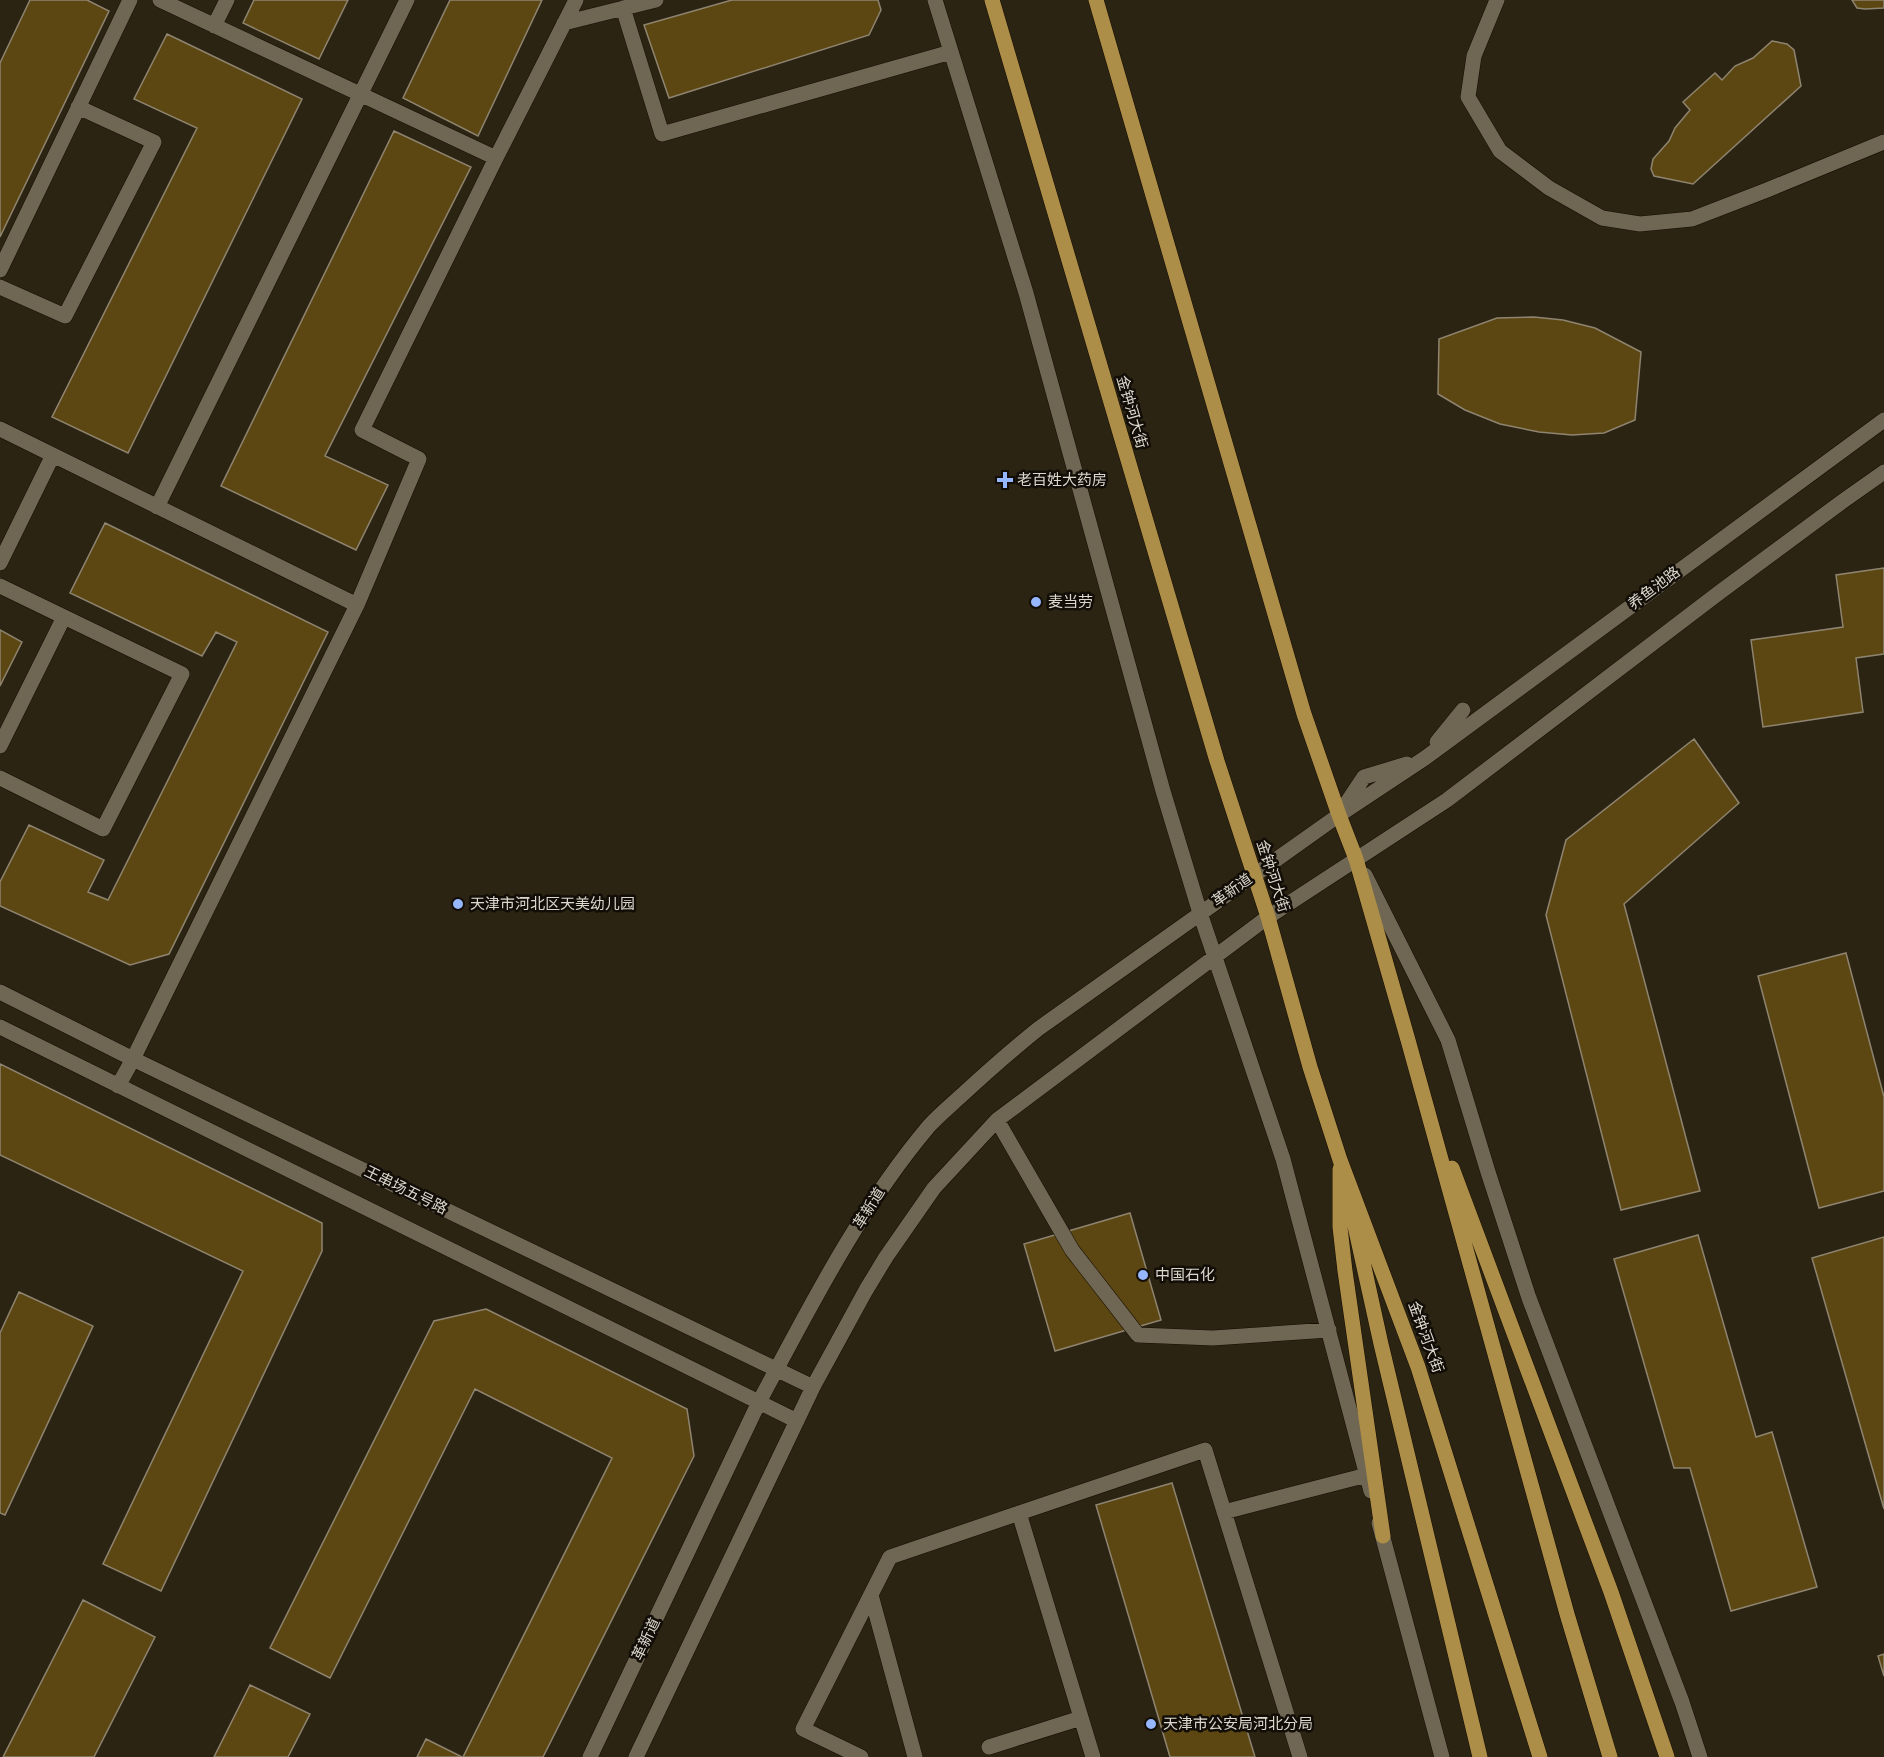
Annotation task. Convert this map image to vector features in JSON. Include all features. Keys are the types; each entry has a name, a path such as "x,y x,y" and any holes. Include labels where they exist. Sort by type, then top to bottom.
{"main road":[{"name":"金钟河大街","path":"992,0 1204,720 1268,917 1310,1067 1340,1160 1418,1367 1540,1757"},
{"path":"1096,0 1305,714 1356,859 1567,1614 1610,1757"},
{"path":"1417,1073 1611,1592 1667,1757"},
{"path":"1340,1160 1340,1227 1383,1536"},
{"path":"1340,1160 1381,1344 1480,1757"}],"street":[{"path":"0,270 130,0"},
{"path":"160,0 496,158"},
{"path":"214,26 227,0"},
{"path":"157,507 407,0"},
{"path":"118,1086 134,1059 357,605 420,459 362,430 576,0"},
{"path":"564,23 656,0"},
{"path":"935,0 1026,293 1163,791 1214,956 1283,1159 1442,1757"},
{"path":"1497,0 1474,56 1468,98 1500,151 1549,188 1602,218 1640,224 1692,219 1884,142"},
{"path":"623,8 662,134 951,52"},
{"path":"0,287 65,316 154,142 78,107"},
{"name":"养鱼池路","path":"1339,815 1425,758 1884,420"},
{"path":"0,429 357,605"},
{"path":"0,563 53,455"},
{"path":"636,1757 813,1387 886,1257 934,1188 997,1120 1268,917 1447,800 1730,585 1884,472"},
{"path":"0,586 182,674 103,829 0,778"},
{"path":"0,746 64,617"},
{"name":"养鱼池路","path":"1425,758 1463,710"},
{"path":"1447,800 1495,751"},
{"name":"革新道","path":"590,1757 777,1368 837,1259 886,1181 930,1125 991,1068 1038,1029 1339,815"},
{"path":"1356,859 1448,1040 1488,1172 1530,1298 1682,1702 1700,1757"},
{"name":"王串场五号路","path":"0,992 813,1387"},
{"path":"0,1027 797,1421"},
{"path":"997,1120 1072,1250 1138,1335 1214,1338 1329,1330"},
{"path":"861,1757 803,1729 890,1557 1205,1449 1300,1757"},
{"path":"1224,1512 1367,1475"},
{"path":"1019,1513 1092,1757"},
{"path":"871,1595 915,1757"},
{"path":"989,1747 1081,1718"}],"building":[{"path":"30,0 87,0 109,11 0,237 0,63"},
{"path":"254,0 348,0 319,59 243,23"},
{"path":"450,0 542,0 478,136 403,98"},
{"path":"732,0 878,0 881,10 869,35 669,98 644,25"},
{"path":"1852,0 1884,0 1884,8 1857,8"},
{"path":"167,34 302,99 128,453 52,417 197,128 134,99"},
{"path":"1772,41 1787,44 1794,50 1801,86 1693,184 1654,176 1651,169 1653,159 1669,141 1675,128 1690,110 1683,102 1715,73 1722,80 1735,66 1753,58"},
{"path":"394,131 471,167 325,456 388,485 356,550 221,486"},
{"path":"1534,317 1563,320 1595,328 1641,352 1635,420 1604,433 1572,435 1539,432 1500,424 1465,410 1438,394 1439,339 1497,318"},
{"path":"105,523 328,632 169,954 130,965 0,906 0,882 29,825 104,860 88,892 108,900 237,642 216,632 202,656 70,593"},
{"path":"1884,568 1884,654 1856,658 1863,712 1763,727 1751,640 1843,627 1836,575"},
{"path":"0,630 22,642 0,686"},
{"path":"1694,739 1739,803 1624,904 1700,1191 1621,1210 1546,915 1566,840"},
{"path":"1846,953 1884,1097 1884,1191 1819,1208 1758,976"},
{"path":"0,1064 322,1223 322,1251 161,1591 103,1564 243,1271 0,1155"},
{"path":"1130,1213 1161,1320 1055,1351 1024,1244"},
{"path":"1698,1235 1756,1437 1772,1432 1817,1587 1731,1611 1690,1468 1674,1468 1614,1259"},
{"path":"1884,1237 1884,1509 1812,1258"},
{"path":"19,1292 93,1326 5,1515 0,1513 0,1333"},
{"path":"486,1309 687,1409 694,1456 543,1757 463,1757 612,1458 475,1389 330,1678 270,1648 434,1321"},
{"path":"1172,1483 1255,1757 1170,1757 1096,1505"},
{"path":"83,1600 155,1637 94,1757 3,1757"},
{"path":"1884,1654 1884,1676 1878,1656"},
{"path":"250,1685 310,1714 288,1757 214,1757"},
{"path":"426,1739 462,1757 417,1757"}],"place":[{"name":"老百姓大药房","path":"1005,480"},
{"name":"麦当劳","path":"1036,602"},
{"name":"天津市河北区天美幼儿园","path":"458,904"},
{"name":"中国石化","path":"1143,1275"},
{"name":"天津市公安局河北分局","path":"1151,1724"}]}
